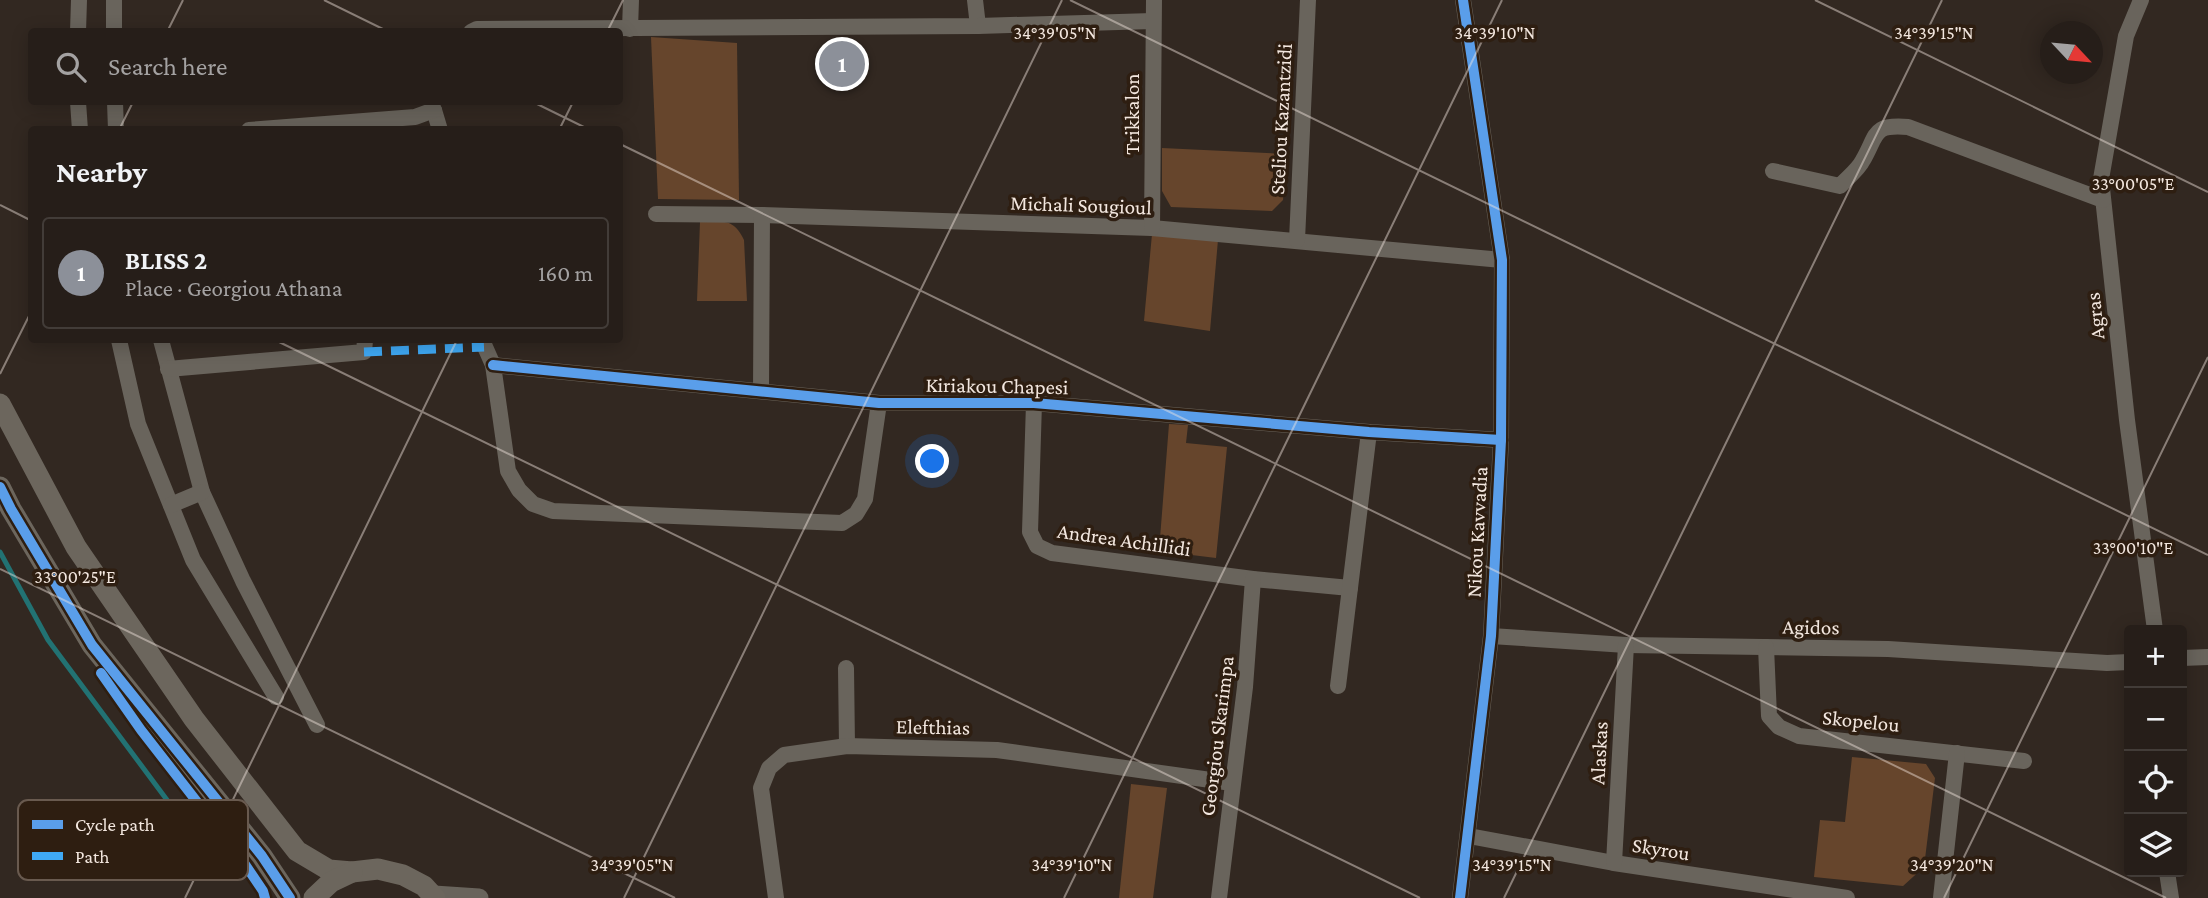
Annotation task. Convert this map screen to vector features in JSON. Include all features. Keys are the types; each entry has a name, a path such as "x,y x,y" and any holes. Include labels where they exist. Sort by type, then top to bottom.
{"main road":[{"path":"0,404 76,547 194,719 298,851 329,870 352,872 378,869 403,875 435,896"},
{"path":"0,487 10,509 92,645 217,800"},
{"path":"248,839 290,898"},
{"path":"314,898 331,882 352,872"}],"street":[{"path":"78,28 79,0"},
{"path":"114,0 114,28"},
{"path":"630,29 631,0"},
{"path":"975,0 978,26"},
{"name":"Trikkalon","path":"1152,228 1154,0"},
{"name":"Steliou Kazantzidi","path":"1297,240 1308,0"},
{"name":"Nikou Kavvadia","path":"1460,898 1491,636 1502,440 1502,260 1463,0"},
{"name":"Agras","path":"2141,0 2126,36 2111,109 2101,179 2127,420 2154,625"},
{"path":"623,29 978,26 1153,21"},
{"path":"78,105 80,126"},
{"path":"115,105 116,126"},
{"path":"300,126 415,117 437,106 440,126"},
{"path":"1773,171 1840,186 1862,163 1875,133 1890,125 1908,127 2103,200"},
{"name":"Michali Sougioul","path":"656,214 1152,228 1502,260"},
{"path":"761,391 762,215"},
{"path":"120,343 138,424 193,560 276,697"},
{"path":"162,343 202,492 243,581 317,725"},
{"path":"168,369 364,352 365,343"},
{"path":"483,343 493,365 508,471 519,491 533,504 553,511 842,523 856,514 865,499 879,403"},
{"name":"Kiriakou Chapesi","path":"493,365 879,403 1034,403 1369,432 1502,440"},
{"name":"Andrea Achillidi","path":"1034,403 1030,532 1037,546 1052,553 1253,579 1350,588"},
{"path":"1338,686 1369,432"},
{"path":"171,505 202,492"},
{"name":"Georgiou Skarimpa","path":"1219,898 1245,687 1253,579"},
{"name":"Agidos","path":"1491,636 1626,645 1888,649 2124,662"},
{"name":"Alaskas","path":"1614,863 1626,645"},
{"name":"Skopelou","path":"1766,647 1769,716 1779,727 1799,736 2024,761"},
{"path":"2187,658 2208,657"},
{"path":"846,668 847,746"},
{"name":"Elefthias","path":"776,898 761,788 769,768 784,755 847,746 997,750 1233,783"},
{"path":"1941,898 1956,753"},
{"name":"Skyrou","path":"1469,836 1614,863 1847,898"},
{"path":"2168,877 2171,898"},
{"path":"435,896 479,898"}],"shaded area":[{"path":"651,37 737,43 739,200 658,199"},
{"path":"1162,148 1286,154 1283,200 1272,211 1171,207 1162,191"},
{"path":"700,222 726,222 736,227 740,233 744,240 747,301 697,301"},
{"path":"1152,234 1218,240 1210,331 1144,321"},
{"path":"1169,424 1188,425 1186,443 1227,447 1216,558 1159,551"},
{"path":"1852,757 1926,764 1935,778 1924,867 1903,886 1814,877 1820,820 1845,822"},
{"path":"1131,784 1167,788 1153,898 1119,898"}],"waterway":[{"path":"0,552 48,640 167,800"}],"marked path":[{"path":"364,352 484,347"}],"cycle path":[{"path":"1460,898 1491,636 1501,440 1502,260 1463,0"},
{"path":"493,365 879,403 1034,403 1369,432 1501,440"},
{"path":"0,487 92,645 217,800"},
{"path":"101,673 196,800"},
{"path":"248,839 290,898"},
{"path":"248,869 265,898"}],"place":[{"name":"BLISS 2","path":"842,64"}]}
